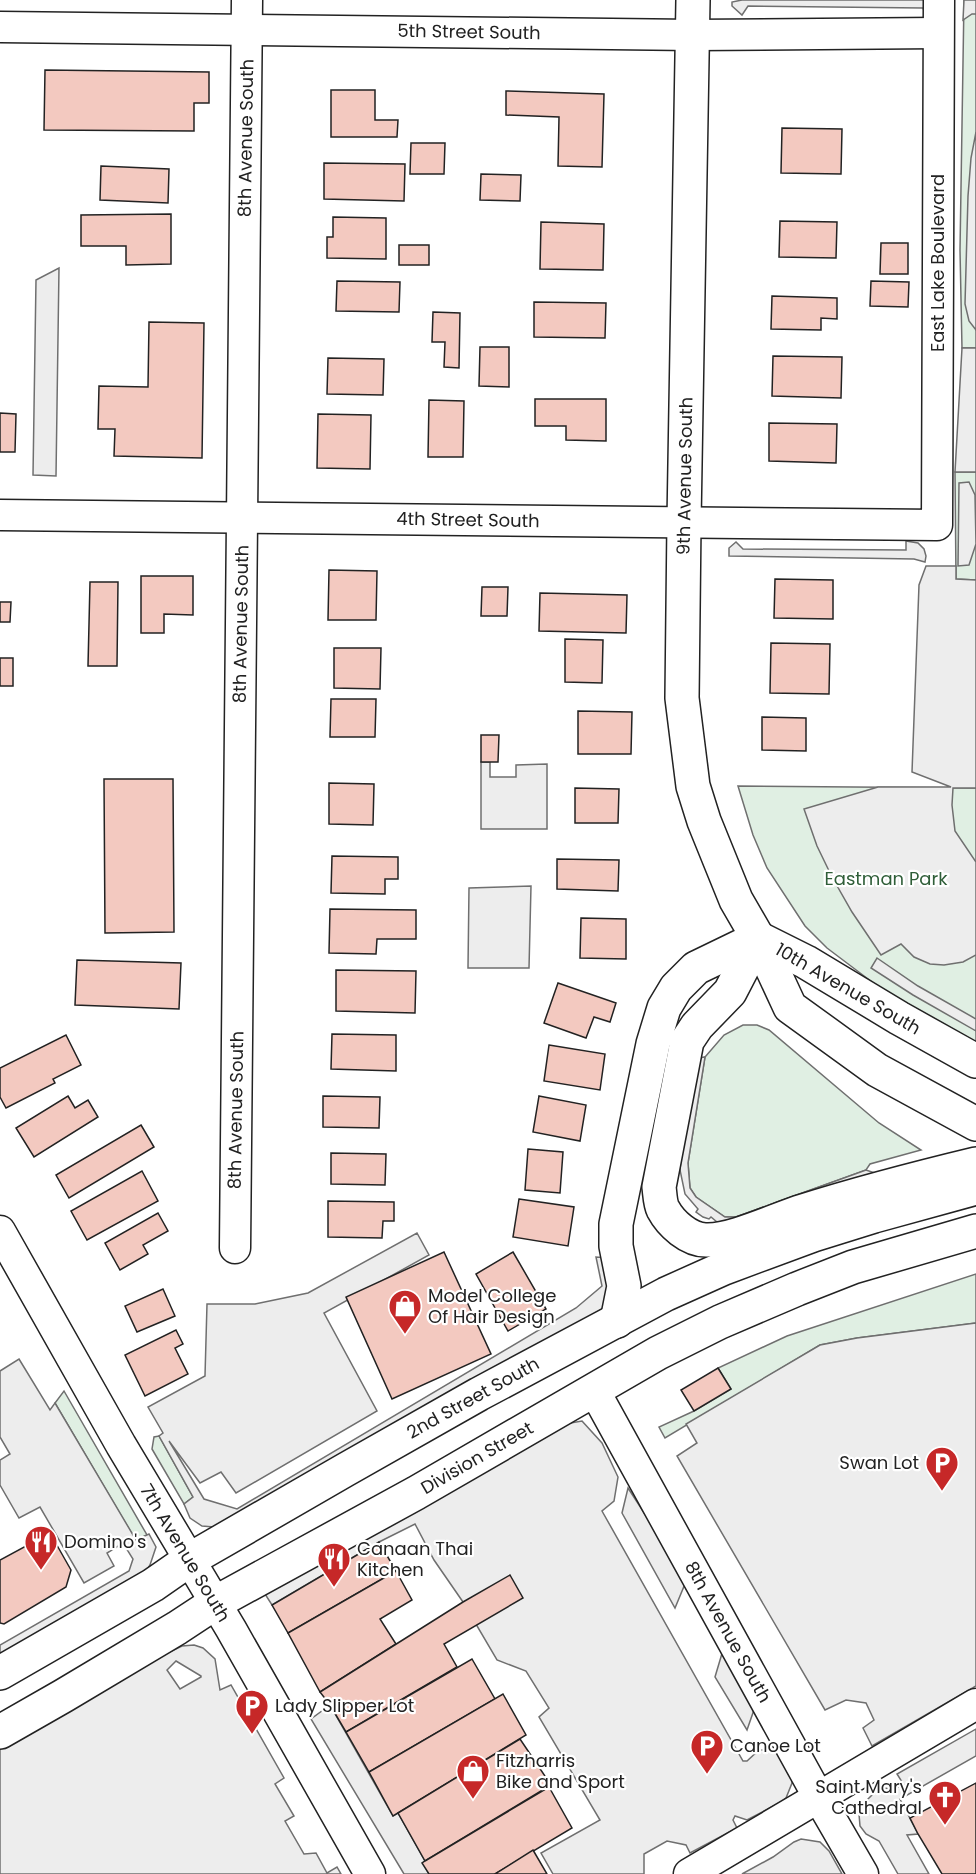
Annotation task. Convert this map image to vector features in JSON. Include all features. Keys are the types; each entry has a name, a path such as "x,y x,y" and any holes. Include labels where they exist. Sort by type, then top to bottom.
{"main road":[{"name":"9th Avenue South","path":"693,0 682,698 693,786 704,821 732,891 758,938"},
{"name":"10th Avenue South","path":"758,938 806,962 976,1061"},
{"name":"10th Avenue South","path":"758,938 790,1006 877,1070 976,1124"},
{"path":"758,938 730,992 697,1026 687,1041 658,1187 663,1208 675,1225 688,1235 705,1240 727,1237 804,1211 976,1164"},
{"path":"617,1321 624,1286 616,1246 616,1224 653,1044 664,1008 676,988 696,968 758,938"},
{"name":"2nd Street South","path":"0,1673 153,1585 189,1560 479,1394 666,1294 724,1268 813,1235 963,1192"},
{"name":"Division Street","path":"0,1732 177,1628 215,1603 416,1493 658,1353 710,1327 853,1267 976,1231"}],"street":[{"name":"8th Avenue South","path":"235,1248 247,0"},
{"name":"East Lake Boulevard","path":"937,525 939,0"},
{"name":"5th Street South","path":"0,27 693,34 938,33"},
{"name":"4th Street South","path":"0,515 937,525"},
{"name":"7th Avenue South","path":"0,1231 121,1445 215,1603 370,1874"},
{"name":"8th Avenue South","path":"594,1390 863,1874"},
{"path":"689,1874 976,1704"}],"green space":[{"path":"964,0 976,0 976,348 962,348 960,250"},
{"path":"955,472 976,472 976,580 956,579"},
{"name":"Eastman Park","path":"738,786 976,788 976,1046 884,991 827,948 805,926 767,868 753,835"},
{"path":"743,1025 757,1025 769,1030 879,1123 921,1150 870,1164 866,1170 736,1217 725,1217 696,1197 690,1188 688,1163 705,1057 724,1035"},
{"path":"976,1274 976,1323 820,1345 665,1438 659,1427 694,1411 731,1389 718,1368 787,1336"},
{"path":"64,1391 147,1535 136,1541 55,1403"},
{"path":"159,1436 193,1497 184,1504 152,1449 154,1437"}],"shaded area":[{"path":"742,0 927,0 924,11 923,8 748,6 742,15 732,6 732,2"},
{"path":"964,0 976,0 976,14 963,20"},
{"path":"976,132 976,330 969,321 965,304 968,196"},
{"path":"59,268 56,476 33,475 36,280"},
{"path":"962,348 976,348 976,472 955,472"},
{"path":"969,482 975,495 976,544 969,565 958,566 959,483"},
{"path":"906,541 918,543 924,549 925,562 914,559 729,556 729,548 736,542 743,549 906,550"},
{"path":"926,566 956,566 956,579 976,580 976,788 953,788 952,805 955,831 976,862 976,955 963,962 944,965 930,964 914,957 901,944 881,955 832,877 817,846 804,809 878,787 951,787 912,772 919,585"},
{"path":"481,762 490,762 490,777 516,777 516,765 547,764 547,829 481,829"},
{"path":"531,886 529,968 468,968 469,888"},
{"path":"877,958 918,986 976,1019 976,1031 871,968"},
{"path":"705,1057 688,1163 690,1188 696,1197 725,1217 736,1217 866,1170 875,1173 738,1224 717,1222 711,1217 709,1219 703,1217 696,1212 698,1209 685,1194 680,1170 683,1134 698,1058"},
{"path":"417,1233 429,1255 324,1313 377,1411 236,1493 221,1472 200,1483 169,1441 204,1499 237,1509 576,1308 602,1286 596,1257 609,1258 611,1270 604,1308 233,1523 214,1527 202,1526 190,1518 184,1504 193,1497 159,1436 163,1433 148,1407 205,1376 207,1304 255,1304 308,1293"},
{"path":"976,1323 976,1686 872,1746 863,1728 874,1720 866,1703 846,1700 825,1710 677,1456 697,1443 686,1424 820,1345"},
{"path":"19,1359 50,1410 55,1403 136,1540 149,1534 156,1547 145,1573 0,1659 0,1645 129,1571 133,1559 123,1543 107,1553 114,1566 84,1583 40,1507 19,1518 0,1485 0,1460 10,1454 0,1437 0,1371"},
{"path":"582,1421 602,1443 618,1477 614,1501 602,1511 743,1761 747,1761 759,1750 776,1750 792,1776 792,1783 786,1798 781,1802 747,1820 735,1816 733,1820 737,1828 690,1853 686,1845 667,1841 644,1854 644,1874 553,1874 541,1853 600,1820 539,1717 549,1708 526,1671 497,1660 463,1602 434,1560 415,1524 379,1542 272,1605 265,1594 559,1425"},
{"path":"628,1488 687,1579 675,1608 622,1513"},
{"path":"194,1645 203,1648 215,1659 220,1690 231,1685 284,1778 275,1784 294,1816 285,1821 304,1854 316,1853 327,1873 337,1867 341,1874 0,1874 0,1749 157,1658 182,1646","holes":["176,1661 201,1676 180,1689 167,1670"]},
{"path":"723,1650 756,1704 747,1730 715,1677"},
{"path":"330,1705 393,1816 398,1813 425,1861 423,1863 429,1874 404,1874 311,1719"},
{"path":"976,1729 976,1756 900,1799 918,1834 907,1835 929,1874 898,1874 879,1841 866,1834 860,1826 859,1814 864,1803 874,1793 884,1788 892,1789 904,1785 897,1774"},
{"path":"801,1839 820,1842 829,1851 842,1874 742,1874 773,1857"}],"building":[{"path":"45,70 209,72 209,103 194,103 194,131 44,130"},
{"path":"331,90 375,90 375,120 398,120 397,137 331,137"},
{"path":"506,91 604,94 602,167 558,166 559,117 506,115"},
{"path":"782,128 842,129 841,174 781,173"},
{"path":"411,143 445,143 444,174 410,174"},
{"path":"324,163 405,164 404,201 324,199"},
{"path":"101,166 169,169 168,203 100,200"},
{"path":"481,174 521,175 520,201 480,200"},
{"path":"171,214 171,264 126,265 126,246 81,246 81,215"},
{"path":"333,217 386,218 386,259 327,258 327,237 333,237"},
{"path":"780,221 837,222 836,258 779,257"},
{"path":"541,222 604,224 603,270 540,269"},
{"path":"881,243 908,243 908,274 880,274"},
{"path":"399,245 429,245 429,265 399,265"},
{"path":"337,281 400,282 399,312 336,311"},
{"path":"871,281 909,282 908,307 870,306"},
{"path":"772,296 837,298 837,319 821,318 821,330 771,329"},
{"path":"534,302 606,303 605,338 534,337"},
{"path":"433,312 460,313 459,368 444,367 445,342 432,342"},
{"path":"149,322 204,323 202,458 114,456 115,429 98,429 99,386 148,387"},
{"path":"480,347 509,347 509,387 479,386"},
{"path":"773,356 842,357 841,398 772,396"},
{"path":"328,358 384,359 383,395 327,394"},
{"path":"535,399 606,399 606,441 566,440 566,426 535,426"},
{"path":"429,400 464,401 463,457 428,457"},
{"path":"0,413 16,414 15,452 0,452"},
{"path":"318,414 371,415 370,469 317,468"},
{"path":"769,423 837,424 836,463 769,461"},
{"path":"329,570 377,571 376,620 328,620"},
{"path":"141,576 193,576 193,615 164,614 164,633 141,633"},
{"path":"775,579 833,580 833,619 774,618"},
{"path":"90,582 118,582 117,666 88,666"},
{"path":"482,587 508,587 507,616 481,616"},
{"path":"540,593 627,595 626,633 539,631"},
{"path":"0,602 11,602 10,622 0,622"},
{"path":"565,639 603,640 602,683 565,682"},
{"path":"771,643 830,644 829,694 770,693"},
{"path":"334,648 381,648 380,689 334,688"},
{"path":"0,658 13,658 13,686 0,686"},
{"path":"331,699 376,699 375,737 330,737"},
{"path":"578,711 632,712 631,754 578,754"},
{"path":"762,717 806,718 806,751 762,750"},
{"path":"481,735 499,735 498,762 481,762"},
{"path":"104,779 173,779 174,932 105,933"},
{"path":"329,783 374,784 373,825 329,824"},
{"path":"575,788 619,789 618,823 575,823"},
{"path":"332,856 398,857 398,879 385,879 385,894 331,893"},
{"path":"557,859 619,860 618,891 557,889"},
{"path":"330,909 416,910 416,939 377,939 376,954 329,953"},
{"path":"581,918 626,919 626,959 580,958"},
{"path":"77,960 181,963 179,1009 75,1005"},
{"path":"336,970 416,971 415,1013 336,1011"},
{"path":"558,983 616,1003 610,1022 594,1017 586,1038 544,1023"},
{"path":"332,1034 396,1035 396,1071 331,1069"},
{"path":"66,1035 81,1065 53,1079 55,1083 6,1108 0,1097 0,1068"},
{"path":"549,1045 605,1054 600,1090 544,1081"},
{"path":"68,1096 75,1108 88,1100 98,1117 34,1157 16,1128"},
{"path":"323,1096 380,1097 379,1128 323,1127"},
{"path":"539,1096 586,1105 580,1141 533,1132"},
{"path":"141,1125 154,1147 69,1198 56,1175"},
{"path":"528,1149 563,1152 560,1193 525,1190"},
{"path":"331,1153 386,1154 385,1185 331,1184"},
{"path":"142,1171 158,1201 87,1240 71,1211"},
{"path":"519,1199 574,1207 568,1246 513,1237"},
{"path":"328,1201 394,1202 394,1221 383,1221 382,1238 328,1237"},
{"path":"158,1213 168,1231 143,1245 148,1254 120,1270 105,1243"},
{"path":"444,1252 491,1354 392,1399 346,1297"},
{"path":"513,1252 546,1309 508,1331 476,1274"},
{"path":"163,1289 175,1316 137,1332 125,1306"},
{"path":"176,1330 183,1344 175,1348 188,1374 145,1396 125,1355"},
{"path":"718,1368 731,1389 694,1411 681,1390"},
{"path":"50,1533 71,1570 66,1587 4,1624 0,1623 0,1560"},
{"name":"Canaan Thai Kitchen","path":"379,1542 396,1571 288,1633 272,1605"},
{"path":"396,1571 412,1600 380,1619 396,1644 320,1692 288,1633"},
{"path":"510,1575 523,1598 444,1644 457,1667 346,1732 320,1692"},
{"path":"472,1659 495,1699 369,1772 346,1732"},
{"path":"503,1694 526,1735 393,1816 369,1772"},
{"name":"Fitzharris Bike and Sport","path":"520,1739 551,1785 425,1861 398,1813"},
{"name":"Saint Mary's Cathedral","path":"976,1783 976,1874 942,1874 910,1818"},
{"path":"549,1787 572,1828 495,1874 429,1874 422,1863"},
{"path":"533,1850 547,1874 495,1874"}],"place":[{"name":"Model College Of Hair Design","path":"405,1335"},
{"name":"Swan Lot","path":"942,1492"},
{"name":"Domino's","path":"41,1571"},
{"name":"Canaan Thai Kitchen","path":"334,1588"},
{"name":"Lady Slipper Lot","path":"252,1735"},
{"name":"Canoe Lot","path":"707,1775"},
{"name":"Fitzharris Bike and Sport","path":"473,1800"},
{"name":"Saint Mary's Cathedral","path":"945,1826"}]}
